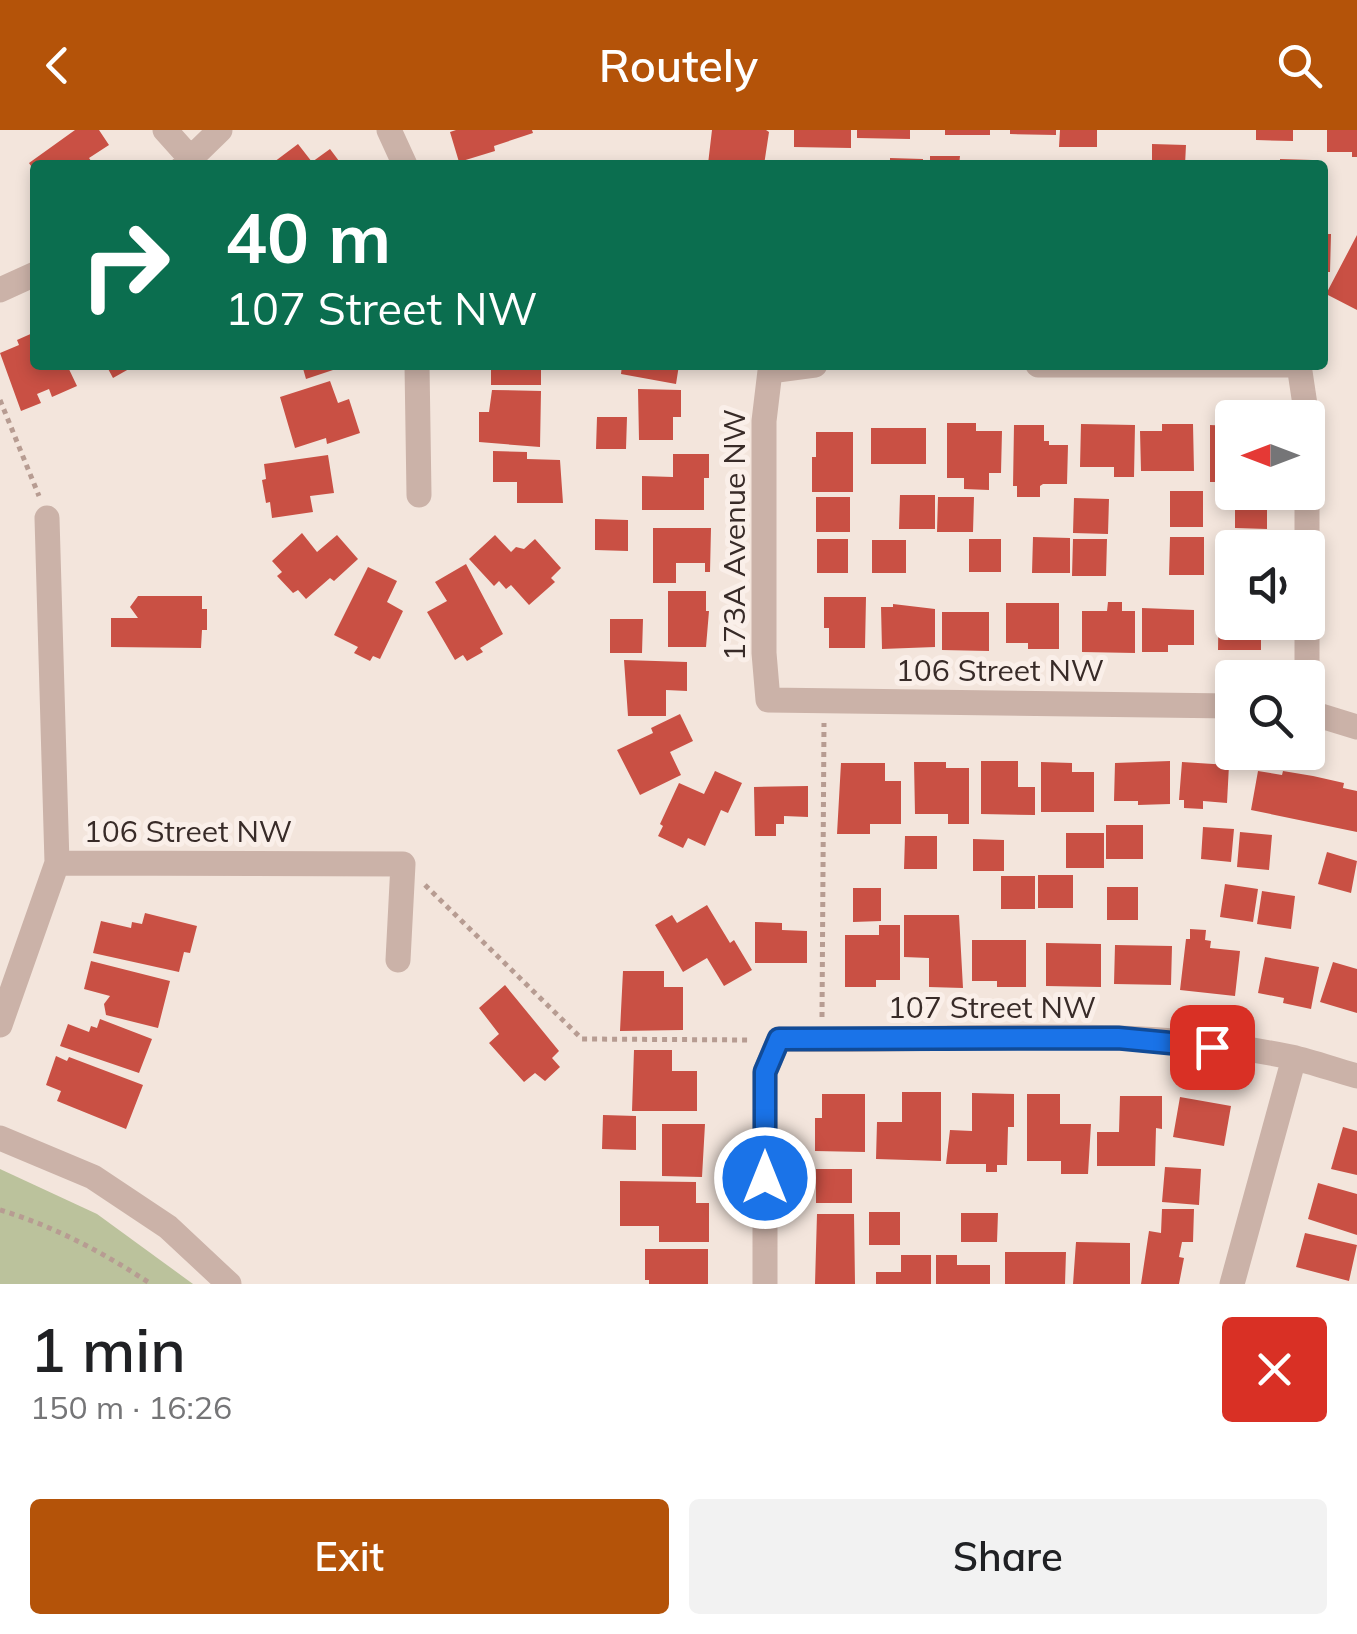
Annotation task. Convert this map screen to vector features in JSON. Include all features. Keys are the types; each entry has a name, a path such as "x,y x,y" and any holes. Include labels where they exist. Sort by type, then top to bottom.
{"street":[{"path":"165,130 186,160"},
{"path":"189,160 220,130"},
{"path":"389,130 403,160"},
{"path":"0,290 30,276"},
{"path":"417,370 418,494"},
{"name":"173A Avenue NW","path":"768,700 764,653 764,422 770,372 783,370"},
{"path":"1301,370 1305,400"},
{"path":"0,1025 57,863 47,518"},
{"name":"106 Street NW","path":"768,700 1215,706"},
{"path":"1325,717 1357,727"},
{"name":"106 Street NW","path":"57,863 403,864"},
{"path":"398,960 403,864"},
{"name":"107 Street NW","path":"779,1039 1118,1038 1244,1050 1294,1058 1357,1076"},
{"path":"764,1284 765,1072 779,1039"},
{"path":"1232,1284 1294,1058"},
{"path":"0,1138 93,1177 168,1227 230,1284"}],"path":[{"path":"0,400 47,518"},
{"path":"825,1040 821,991 826,702"},
{"path":"403,864 582,1039 779,1039"},
{"path":"0,1210 78,1242 150,1284"}],"green space":[{"path":"0,1169 97,1214 193,1284 0,1284"}],"building":[{"path":"75,130 99,130 109,145 90,160 33,160"},
{"path":"712,130 769,132 765,160 708,160"},
{"path":"794,130 851,130 851,148 794,147"},
{"path":"857,130 910,130 910,139 857,138"},
{"path":"945,130 990,130 990,135 945,135"},
{"path":"1010,130 1056,130 1056,135 1010,134"},
{"path":"1060,130 1097,130 1097,147 1059,147"},
{"path":"1256,130 1293,130 1293,141 1256,140"},
{"path":"1327,130 1357,130 1357,157 1352,157 1352,152 1327,152"},
{"path":"450,132 533,133 494,146 495,151 458,160"},
{"path":"298,144 310,160 277,160"},
{"path":"1152,144 1186,145 1185,160 1152,160"},
{"path":"330,149 338,160 315,160"},
{"path":"930,156 960,156 960,160 930,160"},
{"path":"1328,234 1331,234 1328,272"},
{"path":"1357,235 1357,310 1328,295"},
{"path":"30,334 30,370 69,370 77,386 52,397 49,389 37,394 41,403 21,411 0,353 19,345 17,340"},
{"path":"109,370 127,370 113,378"},
{"path":"303,370 333,370 306,379"},
{"path":"491,370 541,370 541,385 491,385"},
{"path":"621,370 678,370 676,384 621,374"},
{"path":"330,381 338,403 349,399 360,433 327,444 326,438 295,448 280,397"},
{"path":"638,389 681,390 681,417 673,417 673,440 639,440"},
{"path":"492,390 541,391 540,447 479,442 479,412 489,412"},
{"path":"597,417 627,417 626,449 596,449"},
{"path":"947,423 976,423 976,431 1002,431 1001,473 989,473 989,490 964,489 964,478 947,478"},
{"path":"1081,424 1135,425 1134,477 1114,477 1114,467 1080,467"},
{"path":"1162,424 1193,424 1194,471 1141,471 1140,431 1162,431"},
{"path":"1014,425 1044,425 1044,441 1049,441 1049,445 1068,445 1067,484 1043,484 1040,497 1017,497 1017,486 1013,486"},
{"path":"1210,425 1215,425 1215,482 1210,482"},
{"path":"871,428 926,428 926,464 871,464"},
{"path":"816,432 853,432 853,492 812,492"},
{"path":"493,451 527,452 527,459 560,460 563,503 517,503 517,482 493,482"},
{"path":"673,454 709,454 704,510 642,510 642,476 673,477"},
{"path":"328,455 334,493 310,496 313,512 272,518 262,480 266,479 264,464"},
{"path":"1170,491 1203,491 1203,527 1170,527"},
{"path":"900,495 935,495 935,529 899,529"},
{"path":"816,497 850,497 850,532 816,532"},
{"path":"938,497 974,497 973,532 937,532"},
{"path":"1074,498 1109,499 1108,534 1073,533"},
{"path":"1235,510 1267,510 1267,529 1235,528"},
{"path":"595,519 628,520 628,551 595,550"},
{"path":"653,528 711,528 710,572 705,572 705,563 676,563 676,583 653,583"},
{"path":"302,533 317,552 337,535 358,559 306,599 298,590 293,593 277,576 282,572 272,561"},
{"path":"495,535 511,552 516,547 524,549 535,539 561,568 551,578 555,582 529,605 511,585 506,589 499,581 494,586 469,559"},
{"path":"1033,537 1070,538 1070,573 1032,573"},
{"path":"1170,537 1204,537 1204,575 1169,575"},
{"path":"817,539 848,539 848,573 817,573"},
{"path":"969,539 1001,539 1001,572 969,572"},
{"path":"1073,539 1107,539 1106,576 1072,576"},
{"path":"872,540 906,540 906,573 872,573"},
{"path":"466,564 503,634 467,661 463,655 455,660 427,612 447,601 435,582"},
{"path":"368,567 397,581 387,602 403,611 380,659 373,656 370,661 354,653 358,647 334,635"},
{"path":"668,591 706,591 706,647 668,647"},
{"path":"138,596 202,596 202,609 207,609 207,630 202,630 201,648 111,647 111,618 138,618 130,607"},
{"path":"824,597 866,597 865,648 829,648 829,628 824,628"},
{"path":"1108,602 1122,602 1122,611 1135,611 1135,653 1082,652 1082,611 1107,611"},
{"path":"1006,603 1059,603 1059,649 1028,649 1028,643 1006,643"},
{"path":"893,604 935,609 935,647 882,649 881,607"},
{"path":"1142,608 1194,610 1194,645 1168,645 1168,652 1142,652"},
{"path":"942,612 989,612 989,651 942,650"},
{"path":"610,619 643,619 642,653 610,653"},
{"path":"1218,640 1261,640 1261,650 1218,650"},
{"path":"624,660 687,662 687,691 666,690 666,716 628,716"},
{"path":"680,714 693,741 670,752 681,775 640,795 617,750 653,733 651,728"},
{"path":"981,761 1018,761 1018,787 1035,787 1035,815 981,814"},
{"path":"1170,761 1170,804 1114,801 1115,763"},
{"path":"914,762 946,762 946,768 969,768 969,824 948,824 948,814 915,814"},
{"path":"1041,762 1072,763 1072,772 1094,772 1094,812 1041,812"},
{"path":"1182,762 1215,764 1215,770 1229,770 1227,803 1203,801 1203,809 1184,808 1184,800 1179,800"},
{"path":"841,763 885,763 885,781 901,781 901,824 870,824 870,834 837,834"},
{"path":"715,771 742,783 728,813 721,810 705,846 688,838 683,848 658,836 679,783 704,794"},
{"path":"1258,771 1313,776 1344,783 1343,788 1357,791 1357,832 1251,810"},
{"path":"808,786 808,817 784,816 784,824 776,824 776,836 755,836 754,787"},
{"path":"1106,825 1143,825 1143,859 1106,859"},
{"path":"1203,827 1234,829 1231,862 1201,859"},
{"path":"1240,832 1272,835 1269,870 1237,867"},
{"path":"1066,833 1104,833 1104,868 1066,868"},
{"path":"905,836 937,836 937,869 904,869"},
{"path":"973,839 1004,840 1004,871 973,871"},
{"path":"1327,852 1357,861 1351,893 1318,884"},
{"path":"1038,875 1073,875 1073,908 1038,908"},
{"path":"1001,876 1035,876 1035,909 1001,909"},
{"path":"1225,884 1258,889 1253,922 1220,917"},
{"path":"1107,887 1138,887 1138,920 1107,920"},
{"path":"853,888 881,888 881,921 853,922"},
{"path":"1262,891 1295,896 1291,929 1257,924"},
{"path":"707,905 752,970 724,986 707,958 683,972 655,925 672,915 677,923"},
{"path":"145,913 197,926 190,953 184,952 179,972 93,953 101,921 131,928 132,922 142,924"},
{"path":"904,915 959,915 963,988 929,987 929,958 904,957"},
{"path":"755,922 782,923 782,930 807,931 807,963 755,963"},
{"path":"879,925 900,925 900,980 876,980 876,987 845,987 845,935 879,935"},
{"path":"1190,929 1206,930 1205,940 1211,941 1210,948 1240,951 1235,996 1180,990"},
{"path":"972,940 1026,940 1026,987 997,987 997,981 972,981"},
{"path":"1046,943 1101,944 1101,987 1046,986"},
{"path":"1115,945 1172,946 1171,985 1114,984"},
{"path":"1265,957 1319,967 1311,1009 1258,993"},
{"path":"91,961 170,981 158,1028 106,1015 104,1004 110,996 84,989"},
{"path":"1333,962 1357,969 1357,1013 1320,1002"},
{"path":"623,971 664,971 664,987 683,987 683,1030 620,1031"},
{"path":"505,985 559,1051 552,1058 560,1067 545,1081 535,1073 524,1082 489,1043 499,1034 479,1008"},
{"path":"100,1019 152,1039 139,1073 60,1046 68,1024 89,1032 91,1026 97,1028"},
{"path":"634,1050 672,1050 672,1071 697,1071 697,1111 632,1111"},
{"path":"56,1056 67,1061 69,1057 143,1085 126,1129 57,1101 61,1091 46,1085"},
{"path":"902,1092 941,1092 941,1161 876,1159 877,1122 902,1122"},
{"path":"972,1093 1014,1094 1014,1127 1008,1127 1007,1165 997,1165 997,1172 986,1172 986,1164 946,1164 950,1130 972,1131"},
{"path":"822,1094 865,1094 865,1152 815,1151 815,1118 822,1118"},
{"path":"1027,1094 1060,1094 1060,1124 1091,1124 1088,1174 1061,1174 1061,1161 1027,1161"},
{"path":"1120,1096 1162,1096 1162,1129 1156,1128 1155,1166 1097,1166 1097,1132 1119,1132"},
{"path":"1180,1097 1231,1106 1224,1146 1173,1137"},
{"path":"603,1115 636,1116 636,1150 602,1149"},
{"path":"662,1124 705,1124 702,1177 662,1176"},
{"path":"1343,1127 1357,1131 1357,1175 1331,1169"},
{"path":"1165,1167 1201,1169 1199,1205 1162,1202"},
{"path":"816,1169 852,1169 852,1203 816,1203"},
{"path":"620,1181 696,1182 696,1203 709,1203 709,1242 659,1242 659,1226 620,1226"},
{"path":"1318,1183 1357,1194 1357,1235 1308,1219"},
{"path":"1162,1209 1194,1209 1193,1242 1182,1242 1179,1257 1184,1258 1179,1284 1141,1284 1149,1231 1161,1233"},
{"path":"869,1212 900,1212 900,1245 869,1245"},
{"path":"961,1213 998,1213 997,1242 961,1242"},
{"path":"817,1214 854,1214 855,1284 815,1284"},
{"path":"1305,1233 1357,1245 1349,1281 1296,1267"},
{"path":"1076,1242 1130,1243 1130,1284 1073,1284"},
{"path":"645,1249 708,1249 708,1284 649,1284 645,1280"},
{"path":"1005,1252 1066,1252 1065,1284 1005,1284"},
{"path":"901,1255 931,1255 931,1284 876,1284 876,1272 901,1272"},
{"path":"936,1255 957,1255 957,1265 990,1265 990,1284 936,1284"}],"route":[{"path":"765,1178 765,1072 779,1039 1118,1038 1212,1047"}]}
